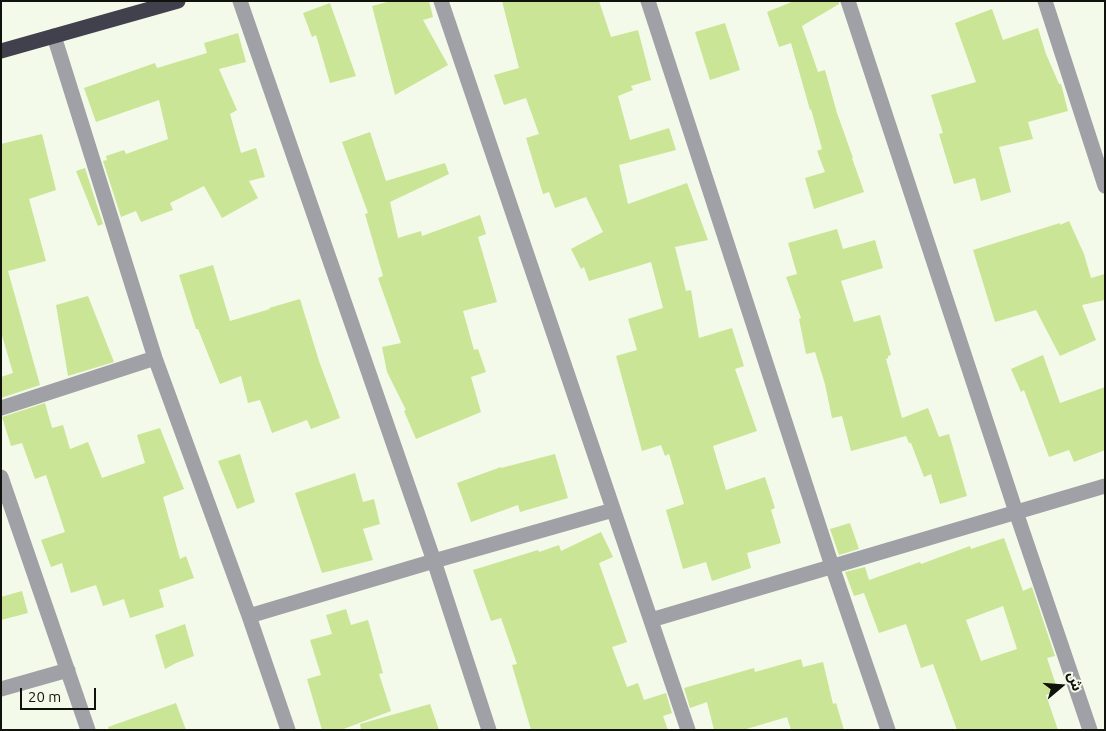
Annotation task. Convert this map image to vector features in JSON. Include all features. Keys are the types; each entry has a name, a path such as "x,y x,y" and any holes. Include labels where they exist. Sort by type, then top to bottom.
{"highway":[{"path":"1,51 178,1"}],"street":[{"path":"240,1 434,562 490,730"},
{"path":"441,1 688,730"},
{"path":"648,1 832,566 888,730"},
{"path":"848,1 1016,512 1090,730"},
{"path":"1045,1 1105,186"},
{"path":"54,36 155,358 249,616 283,729"},
{"path":"1,408 155,358"},
{"path":"1,477 88,730"},
{"path":"651,620 1105,486"},
{"path":"249,616 613,510"},
{"path":"1,689 68,670"}],"building":[{"path":"391,1 429,1 433,17 423,20 448,65 395,95 372,6"},
{"path":"502,1 599,1 611,37 638,30 651,80 631,86 633,90 618,96 630,140 669,128 676,150 619,165 628,204 687,183 708,240 675,247 686,291 691,290 699,338 732,328 744,366 735,369 757,431 713,446 726,490 765,477 775,508 771,510 781,543 747,553 751,568 712,581 706,562 683,569 666,510 684,504 669,454 665,456 661,445 642,451 616,356 637,350 628,319 663,308 651,262 589,281 584,267 581,269 571,249 603,232 586,197 555,208 549,192 543,194 526,138 539,134 526,98 504,105 494,75 519,68"},
{"path":"794,1 839,1 839,4 802,26 818,72 825,70 837,113 864,192 814,209 805,178 825,172 817,151 822,149 791,43 779,47 767,12"},
{"path":"330,3 356,76 330,83 316,35 312,37 303,13"},
{"path":"992,9 1003,40 1038,28 1046,54 1059,84 1061,84 1068,111 1028,122 1033,139 999,147 1011,192 981,201 975,178 954,184 939,134 943,133 931,95 976,82 955,23"},
{"path":"725,23 740,70 710,80 695,32"},
{"path":"238,33 246,62 219,69 237,110 230,114 241,153 256,148 265,177 249,181 258,198 222,218 204,186 170,203 173,210 141,222 136,211 121,217 103,161 107,160 106,156 124,150 126,154 168,139 159,100 96,122 84,88 155,63 157,68 207,53 204,43"},
{"path":"370,132 386,181 445,163 449,174 390,202 398,238 421,231 422,236 480,215 486,234 478,237 497,302 463,311 474,350 478,349 486,372 471,377 481,412 416,439 404,411 406,410 387,372 382,347 401,343 378,278 383,276 365,214 368,213 342,142"},
{"path":"42,134 56,190 29,199 46,261 8,271 40,385 1,398 1,377 13,373 1,332 1,144"},
{"path":"85,168 103,224 98,226 76,171"},
{"path":"1069,221 1084,254 1091,278 1105,274 1105,300 1082,305 1096,340 1060,356 1036,310 995,322 973,250"},
{"path":"837,229 843,249 875,240 883,268 841,281 854,322 880,315 891,355 886,359 902,418 928,408 939,437 949,434 967,496 940,504 931,474 924,477 911,443 909,443 906,436 851,451 842,416 832,418 825,384 815,352 806,354 799,319 801,318 786,277 797,274 788,243"},
{"path":"213,265 230,321 300,299 319,361 340,418 311,429 307,420 272,433 260,400 248,403 241,376 220,384 198,329 196,329 179,275"},
{"path":"88,296 114,362 68,376 56,305"},
{"path":"1043,355 1060,403 1105,387 1105,450 1074,462 1069,450 1049,457 1024,390 1021,392 1011,369"},
{"path":"45,403 52,428 63,425 70,449 88,442 102,478 145,463 137,435 160,428 184,489 163,497 180,559 186,556 194,578 159,590 164,607 130,618 124,599 103,606 96,585 71,593 62,563 51,567 41,540 65,532 46,475 35,479 22,443 11,446 2,417"},
{"path":"240,454 255,502 237,509 218,461"},
{"path":"555,454 568,498 520,512 518,505 471,522 457,483 501,467"},
{"path":"355,473 363,502 374,499 380,524 363,529 373,560 322,573 295,493"},
{"path":"850,523 859,549 839,555 830,529"},
{"path":"601,532 613,557 599,563 627,642 612,647 627,687 638,683 644,700 666,693 672,713 663,716 668,730 531,730 512,665 517,664 501,618 491,621 473,570 559,545 561,551"},
{"path":"1004,538 1023,591 1032,587 1055,656 1047,658 1058,691 1046,695 1058,730 957,730 933,664 921,668 906,624 879,633 864,593 854,596 845,572 865,567 869,580 970,546 971,549","holes":["1003,606 1017,649 981,661 966,620"]},
{"path":"22,591 28,613 1,620 1,597"},
{"path":"346,609 351,625 368,620 383,673 379,674 391,711 341,730 322,730 307,679 321,675 310,640 332,634 326,615"},
{"path":"185,624 194,656 165,669 155,635"},
{"path":"801,659 803,667 823,662 833,704 836,703 844,730 791,730 787,717 743,730 714,730 707,702 690,708 684,688 754,668 755,672"},
{"path":"176,703 186,730 109,730 108,727"},
{"path":"430,704 439,730 361,730 360,724"}]}
